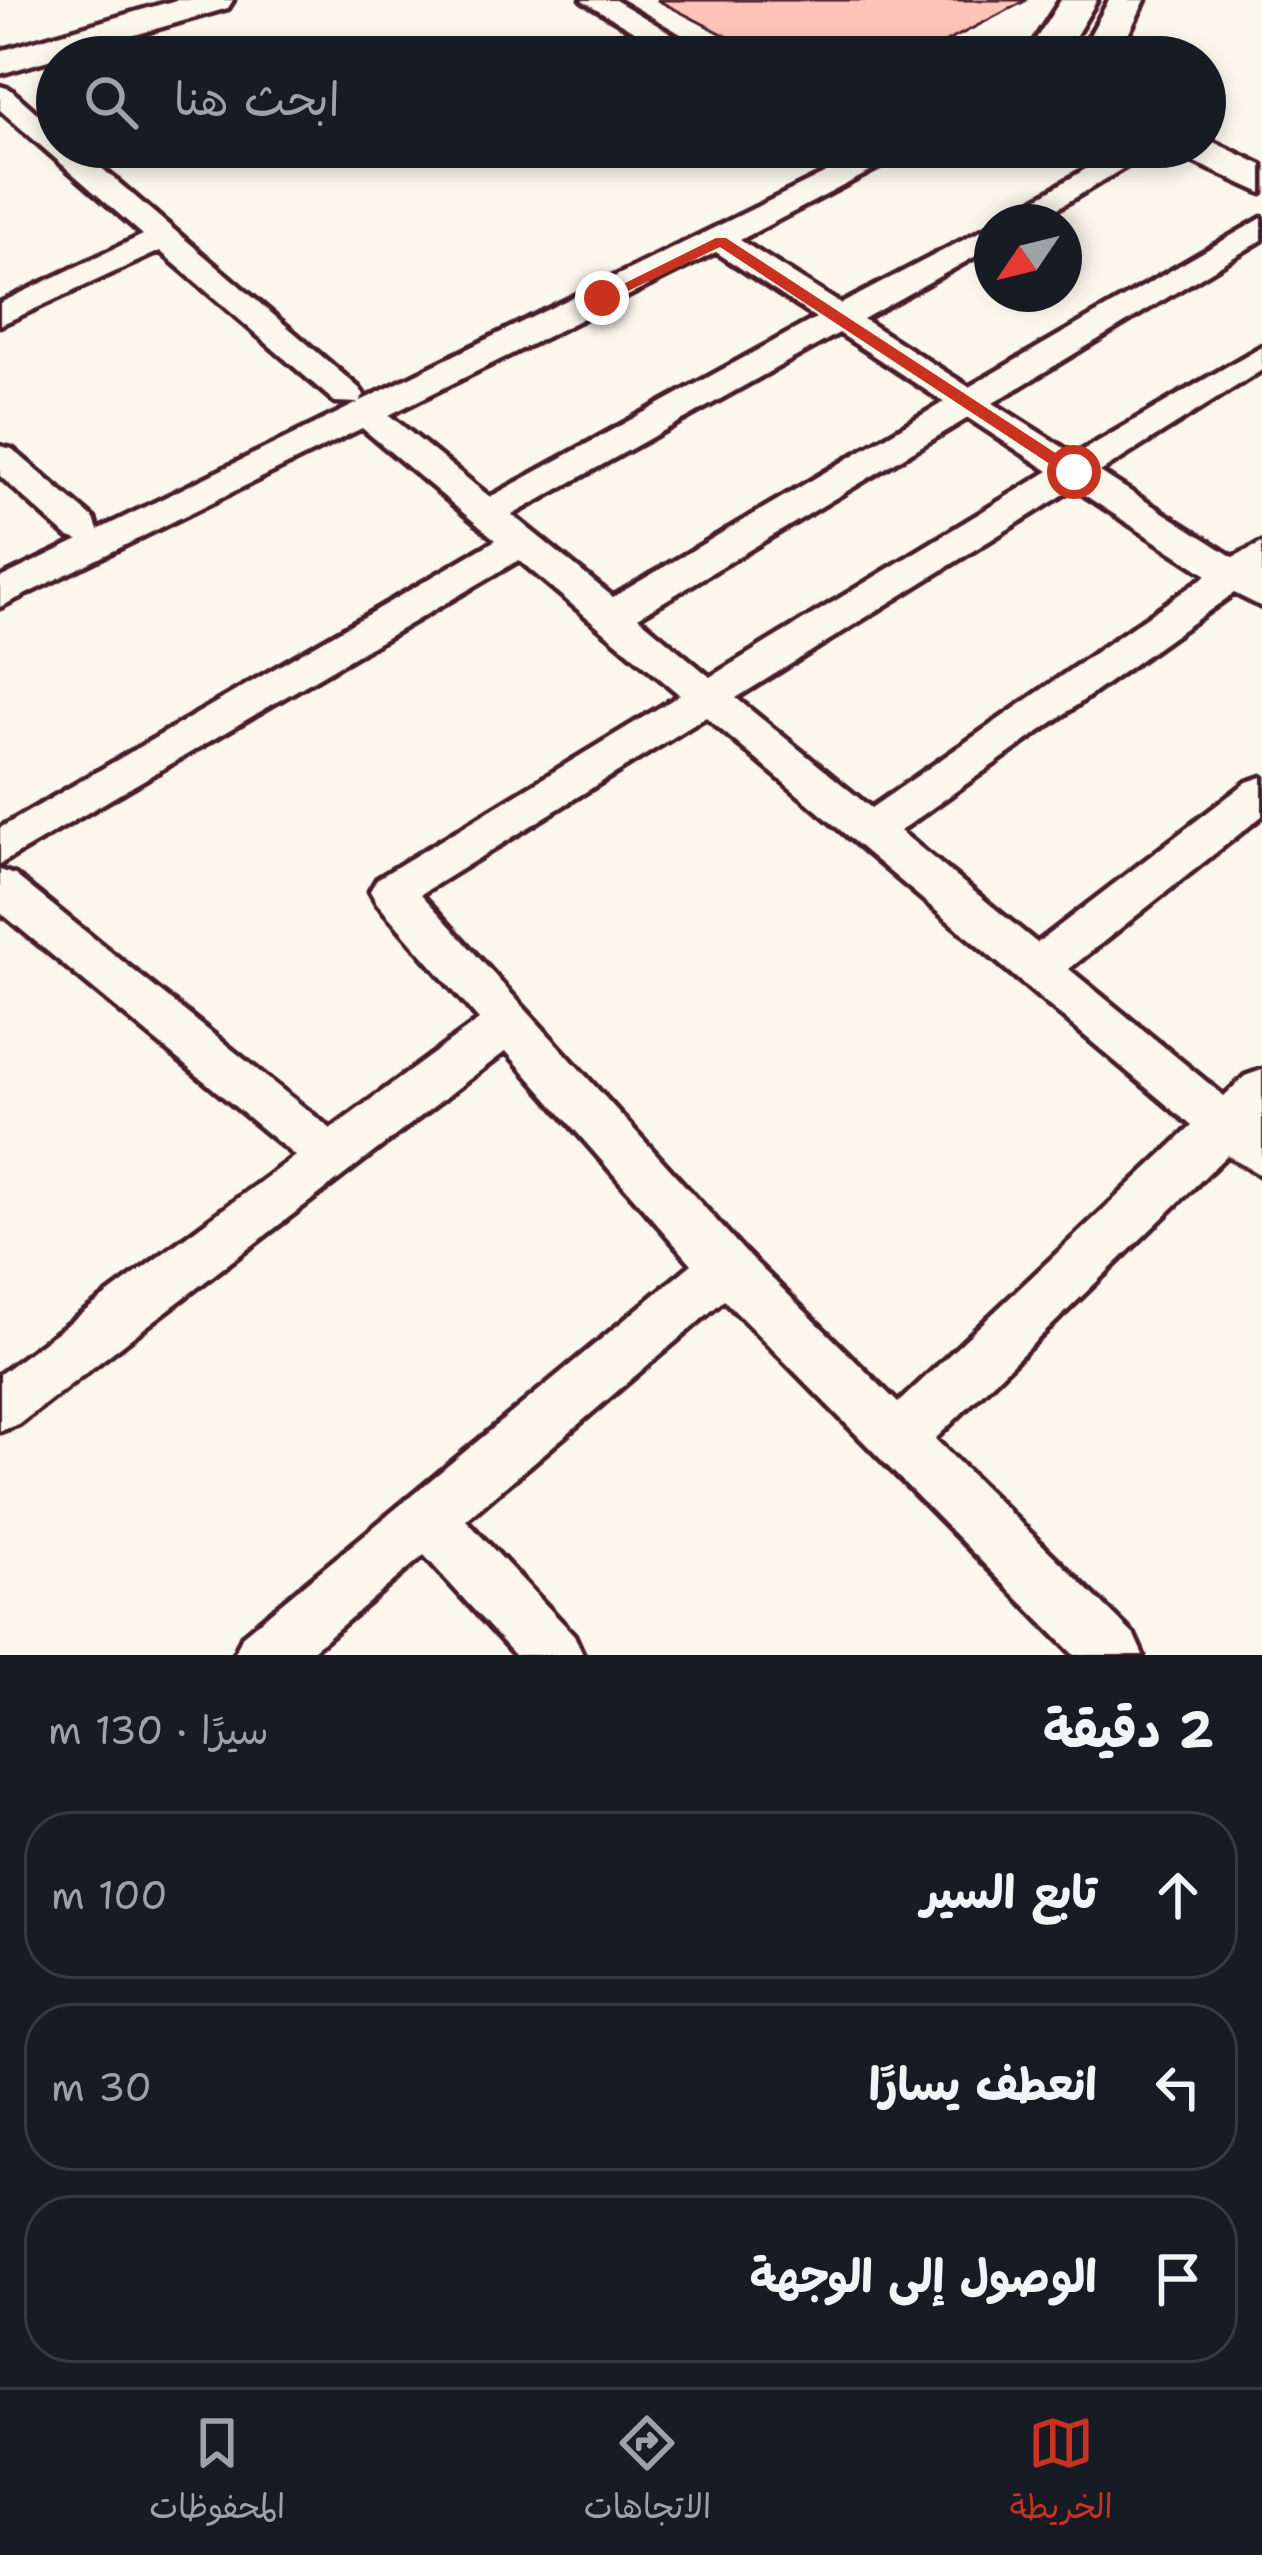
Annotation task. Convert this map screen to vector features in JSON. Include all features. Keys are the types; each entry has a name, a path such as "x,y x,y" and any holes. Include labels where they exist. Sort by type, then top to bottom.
{"street":[{"path":"0,45 155,0"},
{"path":"92,36 215,0"},
{"path":"595,0 659,36"},
{"path":"1056,36 1079,0"},
{"path":"1109,36 1127,0"},
{"path":"0,63 36,52"},
{"path":"0,95 36,127"},
{"path":"1226,139 1262,157"},
{"path":"1226,163 1262,181"},
{"path":"83,168 487,514 1243,1140"},
{"path":"0,594 356,404 817,168"},
{"path":"0,566 721,241 862,168"},
{"path":"1044,204 1107,168"},
{"path":"611,616 1262,227"},
{"path":"0,315 162,238"},
{"path":"721,241 1074,472 1253,575 869,831"},
{"path":"487,514 974,244"},
{"path":"1114,1655 726,1267 392,891 1262,356"},
{"path":"0,457 81,528"},
{"path":"0,848 521,542"},
{"path":"1036,969 1262,794"},
{"path":"0,886 332,1158"},
{"path":"0,1406 509,1023"},
{"path":"898,1439 1243,1140 1262,1090"},
{"path":"262,1655 726,1267"},
{"path":"429,1520 554,1655"}],"building":[{"path":"657,0 1027,0 958,36 726,36"}],"route":[{"path":"602,298 721,241 1074,472"}]}
